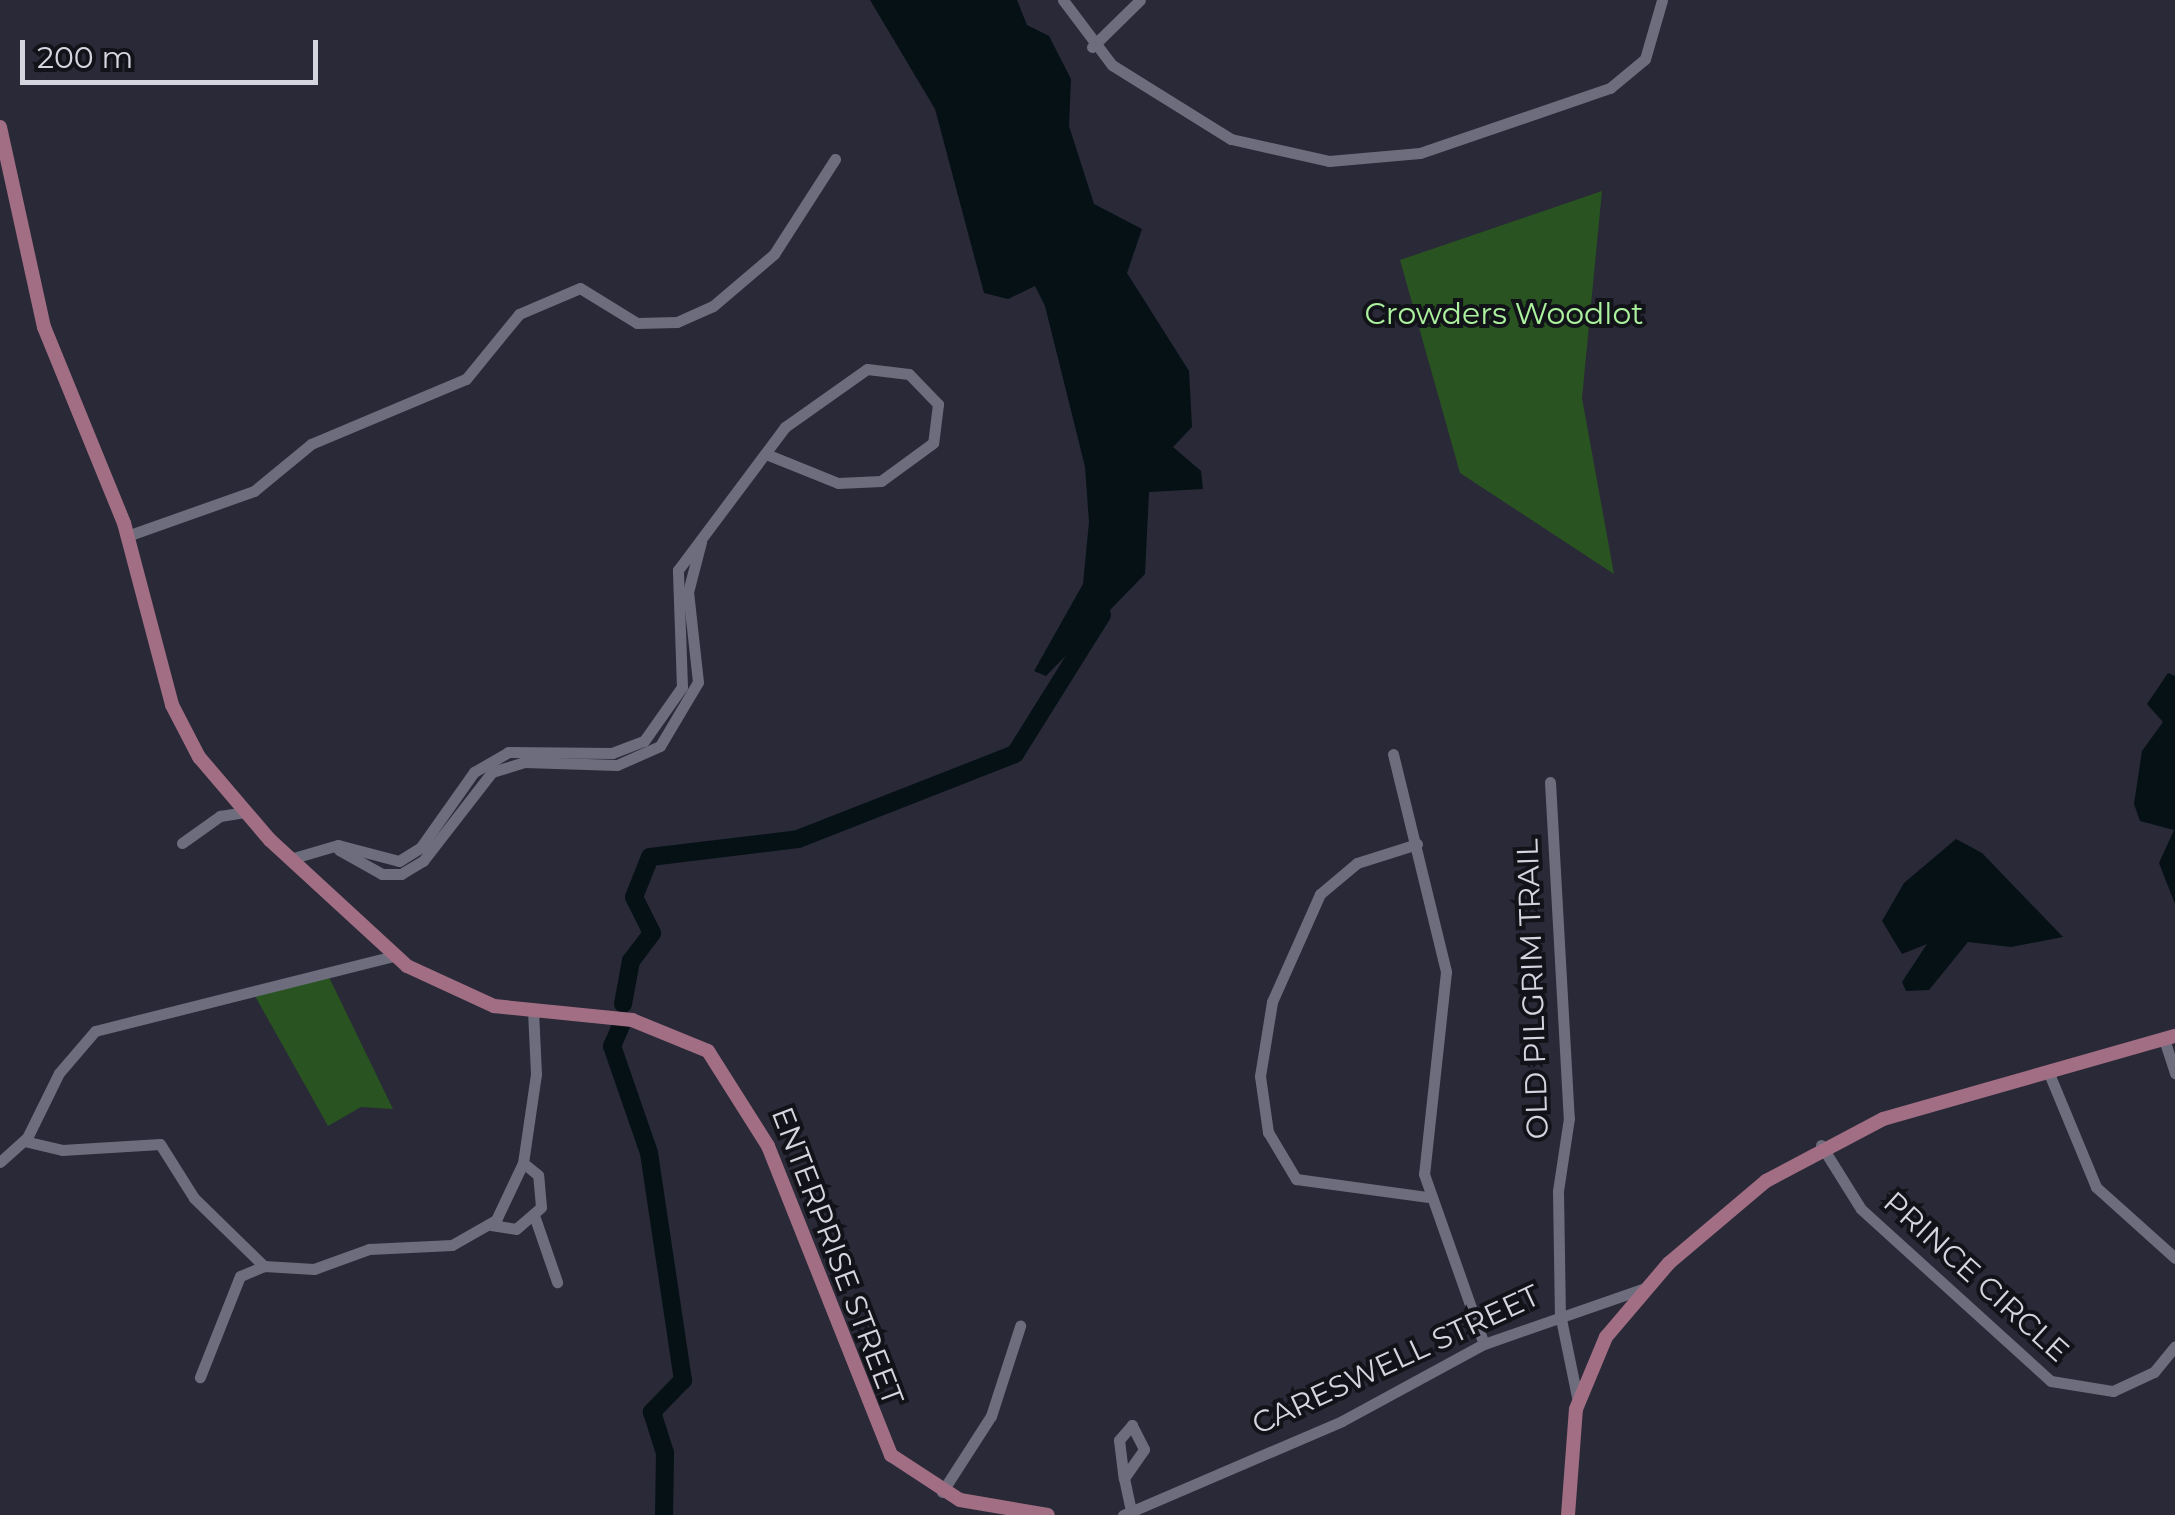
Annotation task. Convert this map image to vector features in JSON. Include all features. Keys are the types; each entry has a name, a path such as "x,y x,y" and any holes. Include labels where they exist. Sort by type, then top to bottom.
{"main road":[{"name":"ENTERPRISE STREET","path":"0,127 44,327 126,531 178,720 245,812 394,956 479,1001 658,1026 726,1069 787,1190 874,1427 899,1464 942,1492 1048,1515"},
{"name":"CARESWELL STREET","path":"1642,1290 1821,1145 2048,1071 2170,1038"},
{"path":"1568,1515 1578,1402 1606,1337 1642,1290"}],"street":[{"path":"1063,0 1092,47 1264,153 1382,159 1610,88 1645,59 1662,0"},
{"path":"1092,47 1140,0"},
{"path":"126,531 254,492 310,444 466,379 518,314 580,288 637,323 678,322 713,306 774,254 834,160"},
{"path":"290,859 326,848 390,863 430,846 474,772 509,758 588,759 644,741 677,717 684,674 688,549 766,454 809,405 867,369 909,374 938,404 933,443 881,481 838,483 766,454"},
{"path":"1393,754 1417,844 1448,1004 1426,1124 1427,1197 1484,1344"},
{"name":"OLD PILGRIM TRAIL","path":"1550,782 1569,1118 1558,1191 1560,1314 1578,1402"},
{"path":"182,843 220,816 245,812"},
{"path":"1417,844 1348,868 1309,910 1272,1002 1260,1076 1268,1132 1296,1179 1427,1197"},
{"path":"0,1162 24,1141 72,1054 107,1025 394,956"},
{"path":"200,1377 240,1276 264,1266 314,1268 370,1249 452,1246 491,1225 523,1164 536,1074 532,1010"},
{"path":"2170,1038 2175,1073"},
{"path":"2048,1071 2103,1196 2175,1258"},
{"path":"24,1141 62,1150 160,1144 194,1198 264,1266"},
{"name":"PRINCE CIRCLE","path":"1821,1145 1862,1210 2052,1381 2113,1391 2154,1372 2175,1346"},
{"path":"523,1164 540,1183 534,1218 557,1282"},
{"path":"491,1225 516,1229 534,1218"},
{"name":"CARESWELL STREET","path":"1127,1510 1313,1435 1484,1344 1560,1314 1642,1290"},
{"path":"942,1492 991,1416 1020,1326"},
{"path":"1124,1478 1127,1510"}],"green space":[{"name":"Crowders Woodlot","path":"1602,191 1582,398 1614,574 1460,473 1400,260"},
{"path":"326,971 393,1109 361,1107 328,1126 255,996"}],"shaded area":[{"path":"870,0 1017,0 1027,25 1049,36 1071,79 1069,126 1094,204 1142,229 1127,273 1189,371 1192,427 1173,447 1201,471 1203,489 1149,492 1145,574 1046,676 1034,671 1083,584 1089,522 1085,467 1045,306 1035,286 1008,299 984,293 935,109"},
{"path":"2168,673 2175,676 2175,904 2159,863 2174,830 2140,821 2134,804 2142,751 2163,722 2147,704"},
{"path":"1956,839 1982,853 2063,937 2011,947 1968,942 1929,990 1906,991 1902,982 1927,944 1902,954 1882,921 1904,883"}],"waterway":[{"path":"623,1004 631,961 652,933 634,897 650,857 798,839 1015,754 1102,615"},
{"path":"622,1023 612,1046 649,1153 683,1380 652,1412 665,1453 664,1515"}]}
